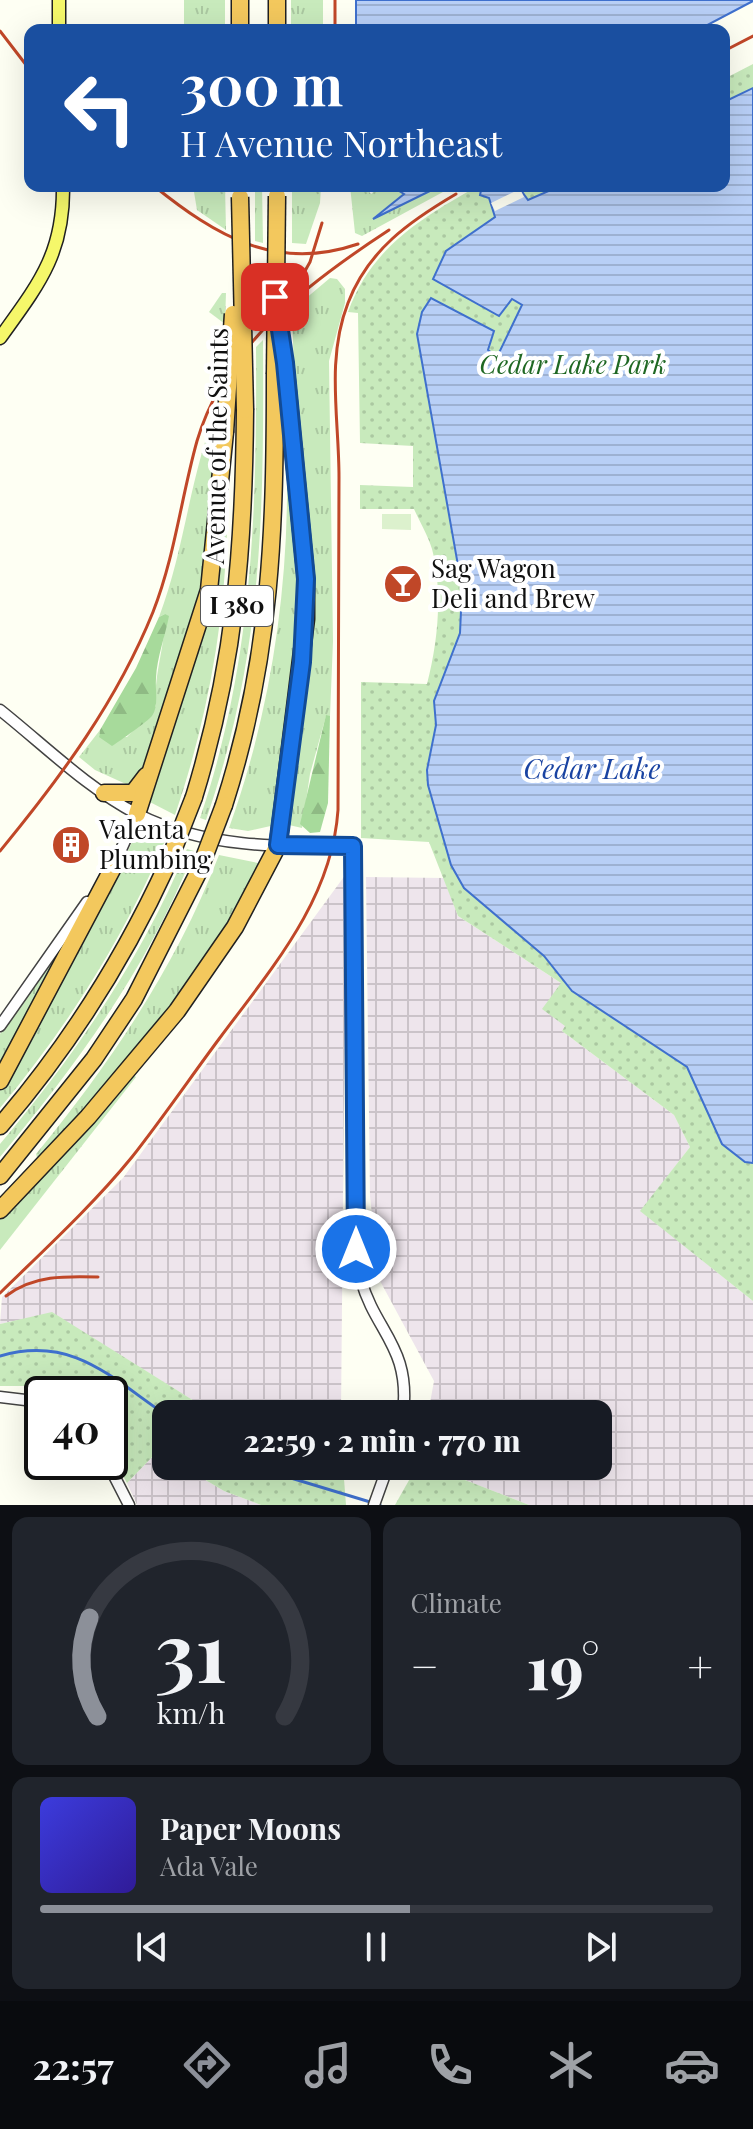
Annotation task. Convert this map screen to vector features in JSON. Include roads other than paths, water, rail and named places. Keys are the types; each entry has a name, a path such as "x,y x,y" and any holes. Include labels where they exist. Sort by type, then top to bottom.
{"highway":[{"path":"240,0 240,24"},
{"path":"277,0 277,24"},
{"name":"Avenue of the Saints","path":"0,1126 67,1042 108,980 168,863 194,797 219,709 234,632 242,549 245,410 240,192"},
{"name":"I 380","path":"0,1176 66,1095 134,999 199,871 224,805 253,702 270,598 275,510 280,368 275,297 277,192"},
{"path":"137,814 190,658 209,590 240,249"},
{"path":"0,1210 88,1117 177,1011 235,927 278,845 306,619 306,579 280,368"},
{"path":"104,793 133,793 141,786 152,764"},
{"path":"0,1081 117,860"}],"main road":[{"path":"59,0 59,24"},
{"path":"0,338 37,287 56,249 62,192"}],"street":[{"path":"0,710 104,793 137,814 210,839 278,845 353,846 356,1249 361,1281 395,1344 402,1373 403,1400"},
{"path":"0,1026 117,860 137,814"},
{"path":"0,1397 24,1400"},
{"path":"116,1480 129,1505"},
{"path":"374,1505 383,1480"}],"water":[{"path":"356,0 753,0 709,24 356,24"},
{"name":"Cedar Lake","path":"753,88 753,1163 745,1162 722,1144 687,1067 572,991 544,956 464,888 451,865 428,785 427,770 436,725 434,701 460,633 462,588 417,334 422,312 431,298 494,331 488,350 497,357 522,305 512,299 499,316 433,279 446,251 495,217 489,198 480,195 481,192 522,192 528,200 546,192 730,192 730,99"},
{"path":"401,192 428,192 373,219 404,194"}],"waterway":[{"path":"0,1356 26,1351 69,1355 108,1374 152,1405"},
{"path":"297,1480 380,1505"}],"railway":[{"path":"335,0 335,24"},
{"path":"0,31 24,62"},
{"path":"730,48 753,36"},
{"path":"162,192 224,234 274,251 300,254 328,252 358,244"},
{"path":"0,1293 85,1210 143,1143 278,960 311,904 324,874 338,810 339,477 335,367 341,324 356,284 379,252 407,226 456,194"},
{"path":"292,294 310,262 322,223"},
{"path":"0,851 86,737 139,645 167,570 197,441 210,406 228,375 249,346 300,294 389,230"},
{"path":"6,1296 39,1280 98,1277"}],"place":[{"name":"Sag Wagon Deli and Brew","path":"403,584"},
{"name":"Valenta Plumbing","path":"71,845"}],"park label":[{"name":"Cedar Lake Park","path":"573,365"}]}
